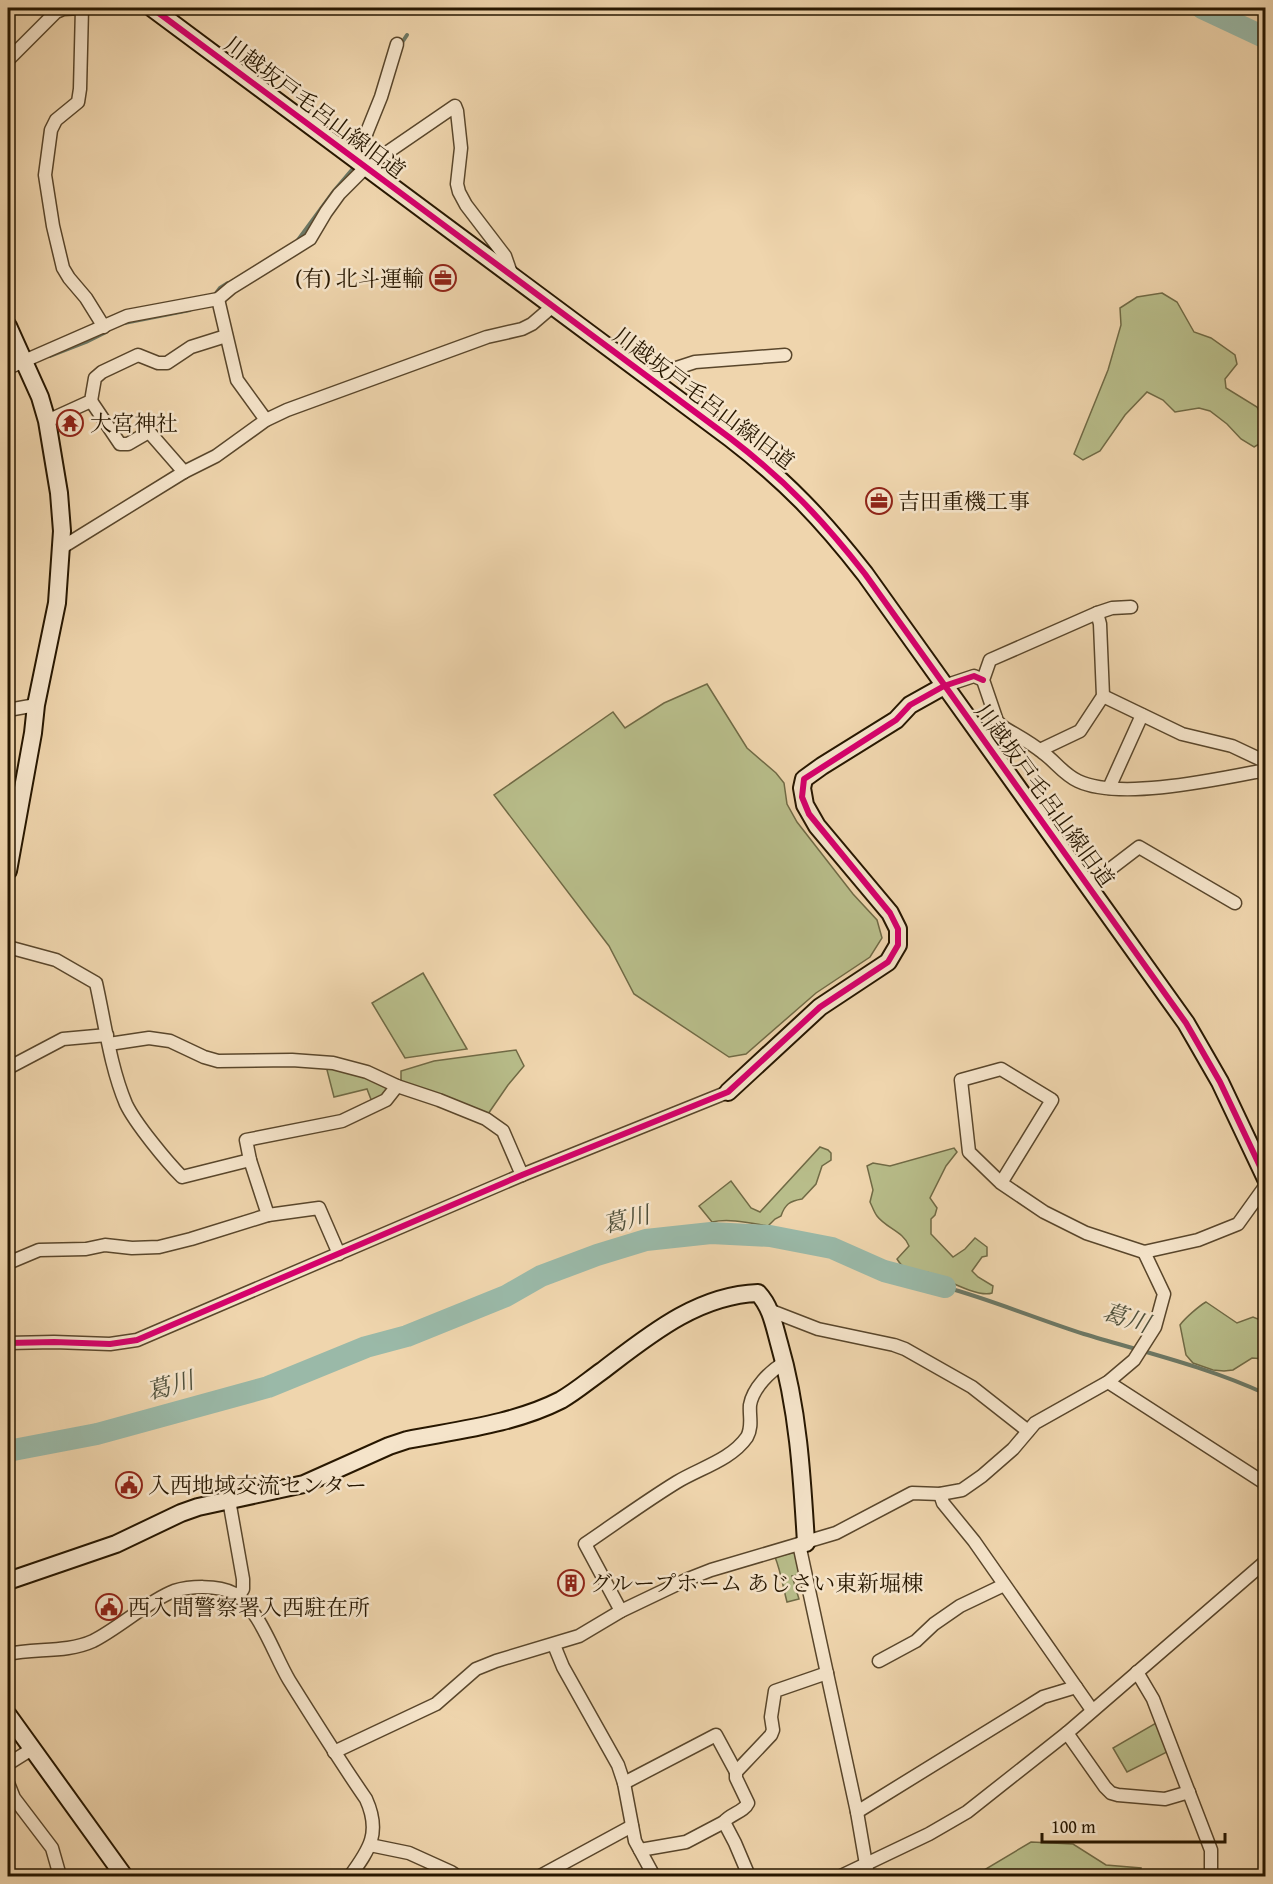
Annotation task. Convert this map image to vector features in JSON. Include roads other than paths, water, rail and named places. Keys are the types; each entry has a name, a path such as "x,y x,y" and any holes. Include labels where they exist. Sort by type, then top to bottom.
{"street":[{"path":"8,60 56,12 63,9 82,8 78,102 56,120 51,130 45,175 53,226 63,268 104,327"},
{"name":"川越坂戸毛呂山線旧道","path":"152,8 770,468 822,519 983,738 1186,1023 1220,1082 1266,1179"},
{"path":"8,368 25,364 127,316 212,300 310,239 361,163 397,44"},
{"path":"361,163 454,106 457,111 461,148 457,184 459,192 466,205 505,256 512,276"},
{"path":"212,300 226,336 237,380 266,420"},
{"path":"62,548 184,472 216,456 266,420 287,410 487,337 522,329 532,324 553,306"},
{"path":"8,326 40,397 47,421 62,514 62,548 57,603 36,705 33,734 8,870"},
{"path":"184,472 150,433 128,444 120,444 91,401 95,378 102,372 138,355 158,363 167,363 191,347 226,336"},
{"path":"649,377 695,363 785,355"},
{"path":"47,421 91,401"},
{"path":"1131,607 1112,608 1097,613 990,660 983,680 996,721 1040,750 1057,767 1077,781 1096,787 1127,790 1166,787 1266,770"},
{"path":"1040,750 1080,731 1103,696 1100,624 1097,613"},
{"path":"8,1343 110,1344 137,1340 522,1175 728,1092 820,1007 888,962 898,945 898,929 890,913 817,826 805,805 802,788 804,778 896,720 910,705 944,686 974,676 983,680"},
{"path":"1103,696 1182,734 1232,746 1266,762"},
{"path":"8,710 36,705"},
{"path":"1109,788 1142,715"},
{"path":"983,738 1003,727"},
{"path":"1088,886 1139,847 1235,903"},
{"path":"8,947 56,960 96,983 114,1070 127,1106 182,1177 250,1160"},
{"path":"8,1068 63,1040 149,1038 170,1041 218,1061 292,1060 333,1063 378,1076 397,1086 486,1119 503,1131 522,1175"},
{"path":"1001,1183 1052,1100 1001,1069 961,1080 969,1152 1001,1183 1044,1212 1086,1233 1144,1252 1198,1240 1238,1224 1266,1185"},
{"path":"268,1215 246,1140 342,1121 386,1100 397,1086"},
{"path":"1248,1142 1266,1152"},
{"path":"8,1263 39,1250 86,1249 105,1245 132,1248 159,1247 268,1215 319,1208 339,1254"},
{"path":"334,1752 435,1704 476,1669 496,1661 554,1646 579,1636 621,1611 711,1570 836,1533 912,1493 940,1494 962,1490 1013,1449 1035,1423 1108,1382 1134,1360 1155,1327 1164,1294 1144,1252"},
{"path":"8,1581 117,1544 180,1513 304,1484 406,1440 531,1413 580,1387 668,1322 740,1293 758,1293 766,1302 769,1310 784,1363 798,1430 802,1543 867,1870"},
{"path":"769,1310 818,1329 894,1344 905,1349 972,1387 1029,1431"},
{"path":"621,1611 585,1544 678,1481 732,1452 747,1437 751,1426 750,1405 753,1394 773,1369 784,1363"},
{"path":"1108,1382 1266,1484"},
{"path":"940,1494 943,1503 963,1526 1092,1710"},
{"path":"229,1500 243,1579 243,1589 238,1597"},
{"path":"841,1876 867,1870 967,1812 1067,1733 1266,1561"},
{"path":"879,1661 916,1641 953,1610 1004,1585"},
{"path":"8,1654 24,1650 73,1647 92,1642 174,1591 208,1588 225,1590 238,1597 248,1605 287,1677 366,1799 373,1814 374,1829 370,1845 350,1876"},
{"path":"554,1646 563,1667 618,1765 624,1783 635,1841 654,1876"},
{"path":"1137,1672 1153,1699 1211,1850 1211,1876"},
{"path":"736,1772 771,1735 775,1691 827,1673"},
{"path":"857,1812 1044,1697 1076,1687"},
{"path":"8,1715 124,1876"},
{"path":"1067,1733 1111,1793 1165,1799 1189,1792"},
{"path":"624,1783 716,1735 736,1772 736,1778 748,1803 746,1807 724,1822 686,1842 640,1850"},
{"path":"8,1764 32,1749"},
{"path":"8,1783 14,1798 52,1848 60,1876"},
{"path":"724,1822 749,1876"},
{"path":"540,1876 632,1826"},
{"path":"370,1845 409,1853 457,1876"}],"waterway":[{"path":"492,8 497,8"},
{"path":"1202,8 1266,38"},
{"path":"401,44 407,35"},
{"path":"363,158 372,134"},
{"path":"298,240 356,165"},
{"path":"214,296 228,283"},
{"path":"124,323 190,310"},
{"path":"50,356 106,332"},
{"name":"葛川","path":"8,1451 97,1434 268,1387 366,1347 407,1336 506,1296 541,1276 646,1240 711,1233 770,1236 832,1248 884,1271 945,1287"},
{"name":"葛川","path":"945,1287 1084,1334 1199,1368 1266,1394"}],"place":[{"name":"(有) 北斗運輸","path":"443,278"},
{"name":"大宮神社","path":"70,423"},
{"name":"吉田重機工事","path":"879,501"},
{"name":"入西地域交流センター","path":"129,1485"},
{"name":"グループホーム あじさい東新堀棟","path":"571,1583"},
{"name":"西入間警察署入西駐在所","path":"109,1607"}]}
